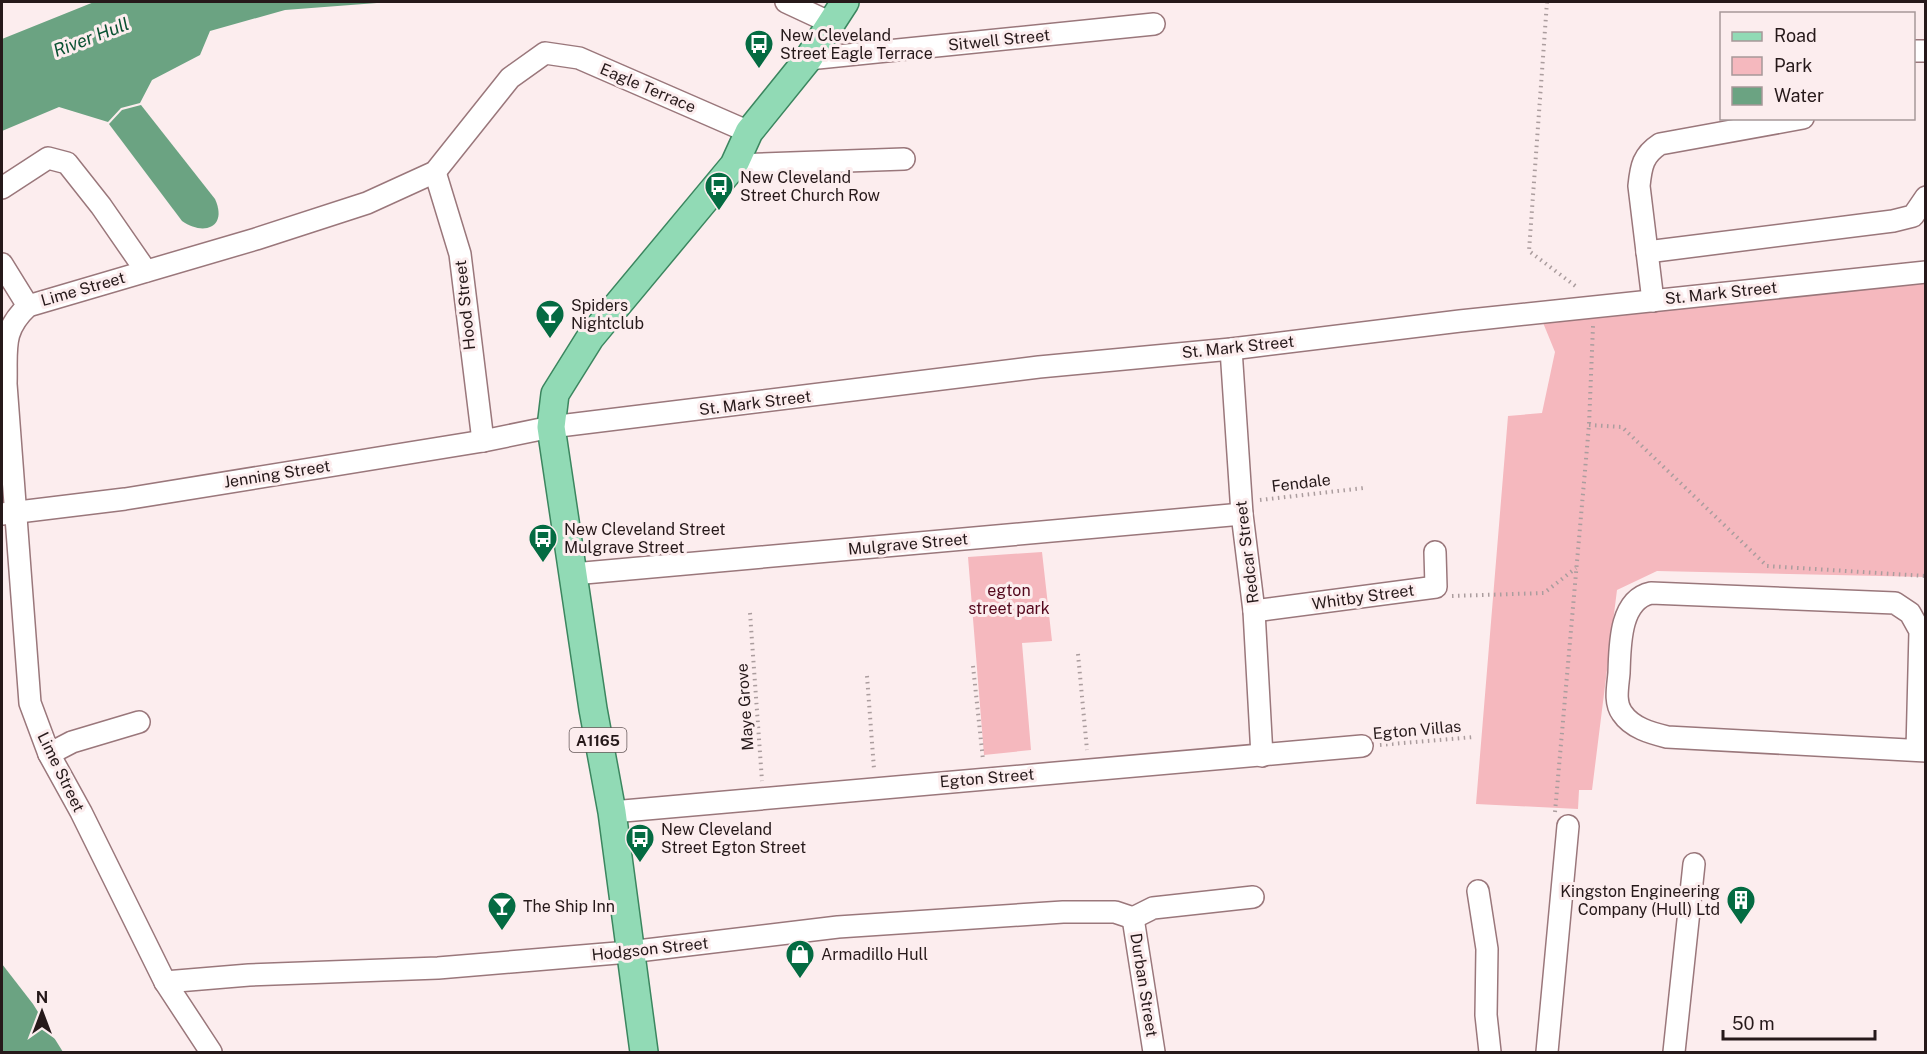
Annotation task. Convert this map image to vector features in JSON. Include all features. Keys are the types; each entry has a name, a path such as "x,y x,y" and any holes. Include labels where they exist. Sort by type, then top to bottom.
{"main road":[{"name":"A1165","path":"644,1053 612,812 593,709 551,427 555,394 590,338 734,165 749,132 808,59 838,12"}],"street":[{"path":"786,2 838,12"},
{"name":"Sitwell Street","path":"808,59 1154,24"},
{"name":"Eagle Terrace","path":"545,53 579,58 749,132"},
{"name":"Lime Street","path":"211,1053 165,982 81,812 49,754 30,703 25,612 8,513 7,339 13,320 28,306 367,204 435,172 510,78 545,53"},
{"path":"1653,300 1639,186 1646,153 1660,144 1792,120"},
{"path":"2,188 48,158 67,163 146,272"},
{"path":"734,165 788,165 904,159"},
{"name":"Hood Street","path":"435,172 460,254 483,441"},
{"path":"1647,252 1893,221 1913,216 1926,196"},
{"path":"2,264 28,306"},
{"name":"St. Mark Street","path":"551,427 1039,367 1231,349 1653,300 1926,272"},
{"name":"Redcar Street","path":"1231,349 1242,508 1254,611 1262,756"},
{"name":"Jenning Street","path":"8,513 125,499 483,441 551,427"},
{"name":"Mulgrave Street","path":"573,574 1242,508"},
{"name":"Whitby Street","path":"1254,611 1436,587 1435,552"},
{"path":"1651,593 1895,603 1910,613 1920,631 1921,751 1666,737 1639,728 1623,714 1617,700 1620,636 1630,610 1643,595 1651,593"},
{"path":"49,754 72,742 139,722"},
{"name":"Egton Street","path":"612,812 763,800 874,787 1362,746"},
{"path":"1547,1053 1561,821"},
{"path":"1674,1053 1694,864"},
{"path":"1478,891 1487,949 1486,1015 1490,1053"},
{"path":"1133,918 1153,908 1253,897"},
{"name":"Hodgson Street","path":"165,982 249,975 438,968 629,952 838,927 1063,912 1115,912 1133,918"},
{"name":"Durban Street","path":"1133,918 1154,1053"}],"path":[{"path":"1547,2 1529,251 1585,294 1593,307 1589,425 1576,568 1561,821"},
{"path":"1589,425 1622,427 1767,566 1926,576"},
{"name":"Fendale","path":"1242,508 1364,488"},
{"path":"1436,587 1455,598 1544,593 1576,568"},
{"name":"Maye Grove","path":"750,613 763,800"},
{"path":"1078,654 1088,769"},
{"path":"974,666 984,779"},
{"path":"867,676 874,787"},
{"name":"Egton Villas","path":"1362,746 1474,737"}],"green space":[{"path":"1925,272 1925,577 1657,571 1617,590 1592,790 1579,790 1578,809 1476,804 1508,416 1542,413 1555,352 1537,308"},
{"name":"egton street park","path":"1042,552 1052,641 1022,643 1031,750 984,755 968,557"}],"water":[{"name":"River Hull","path":"94,2 390,2 285,10 210,31 200,55 152,80 140,103 121,108 108,122 59,107 2,131 2,39"},
{"path":"141,105 215,199 218,209 216,223 205,228 198,228 182,221 109,124 122,110"},
{"path":"2,964 33,1004 63,1052 2,1052"}],"place":[{"name":"New Cleveland Street Eagle Terrace","path":"759,70"},
{"name":"New Cleveland Street Church Row","path":"719,212"},
{"name":"Spiders Nightclub","path":"550,340"},
{"name":"New Cleveland Street Mulgrave Street","path":"543,564"},
{"name":"New Cleveland Street Egton Street","path":"640,864"},
{"name":"Kingston Engineering Company (Hull) Ltd","path":"1741,926"},
{"name":"The Ship Inn","path":"502,932"},
{"name":"Armadillo Hull","path":"800,980"}]}
